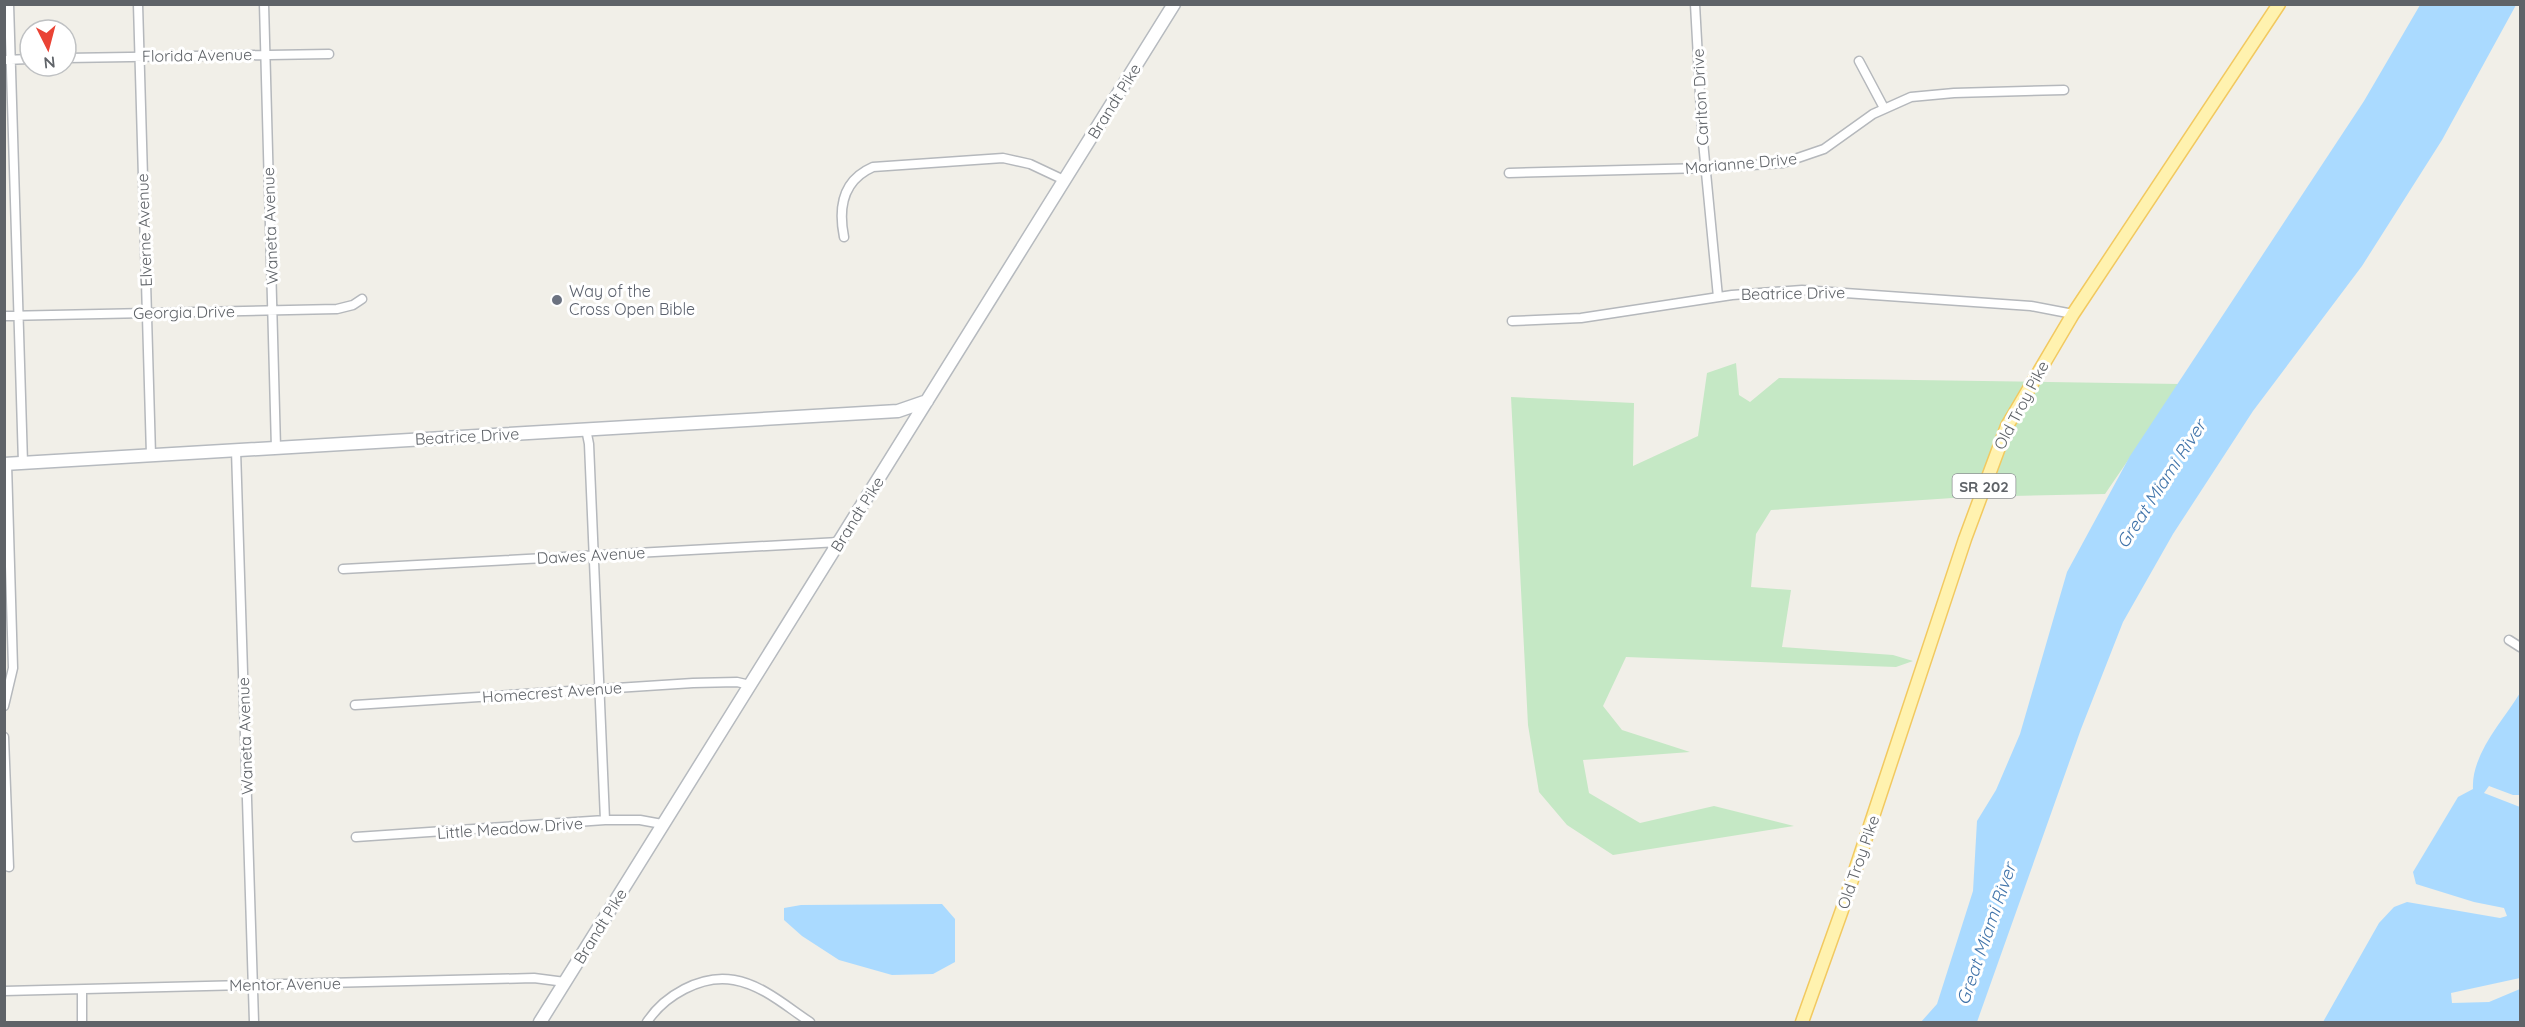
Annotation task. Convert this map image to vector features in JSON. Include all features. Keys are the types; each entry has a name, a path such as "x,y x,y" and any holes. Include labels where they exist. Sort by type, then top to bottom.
{"main road":[{"name":"Brandt Pike","path":"540,1023 1174,4"},
{"name":"Old Troy Pike","path":"1802,1023 1996,452 2020,402 2073,315 2279,4"},
{"name":"Beatrice Drive","path":"6,464 898,411 927,401"}],"street":[{"path":"9,4 8,60 23,463"},
{"name":"Elverne Avenue","path":"138,4 151,455"},
{"name":"Waneta Avenue","path":"264,4 276,448"},
{"name":"Carlton Drive","path":"1695,4 1705,168 1718,297"},
{"name":"Florida Avenue","path":"78,58 266,53 329,54"},
{"path":"1859,62 1884,108"},
{"name":"Marianne Drive","path":"1509,173 1705,168 1783,163 1811,155 1884,108 1911,97 1931,94 2064,90"},
{"path":"844,237 841,214 846,191 854,178 873,167 1003,158 1030,164 1064,180"},
{"name":"Beatrice Drive","path":"1512,321 1606,315 1718,297 1779,291 1842,291 2031,306 2073,315"},
{"name":"Georgia Drive","path":"4,315 337,309 352,305 362,298"},
{"path":"586,429 589,444 604,820"},
{"name":"Waneta Avenue","path":"236,450 254,1023"},
{"path":"4,706 6,689 14,668 6,464"},
{"name":"Dawes Avenue","path":"343,569 839,542"},
{"path":"2508,640 2520,648"},
{"name":"Homecrest Avenue","path":"355,705 725,681 750,685"},
{"path":"4,737 9,867"},
{"name":"Little Meadow Drive","path":"356,837 604,820 640,820 662,824"},
{"name":"Mentor Avenue","path":"4,991 82,991 124,986 253,986 534,978 565,982"},
{"path":"647,1023 673,994 701,983 733,980 769,993 810,1022"},
{"path":"82,991 82,1023"}],"green space":[{"path":"1736,363 1739,395 1750,402 1779,378 2180,384 2105,494 1968,497 1771,510 1756,534 1751,587 1791,590 1782,647 1893,655 1913,661 1896,667 1626,657 1603,706 1622,730 1690,752 1583,760 1589,793 1640,823 1714,806 1794,826 1613,855 1567,825 1539,792 1528,725 1511,397 1634,403 1633,466 1698,436 1707,373"}],"water":[{"name":"Great Miami River","path":"2420,5 2516,5 2442,140 2362,266 2253,411 2173,534 2123,622 2081,729 1977,1022 1921,1022 1937,1004 1973,891 1977,821 1996,790 2020,734 2067,572 2130,456 2364,101"},
{"path":"2520,693 2520,795 2513,795 2489,786 2484,793 2520,807 2520,978 2451,993 2452,1003 2489,1002 2520,989 2520,1022 2323,1022 2379,923 2394,907 2407,902 2500,918 2507,916 2504,908 2474,902 2416,884 2413,872 2458,797 2473,789 2477,763 2489,738"},
{"path":"942,904 955,919 955,962 933,974 892,975 839,960 802,936 784,920 784,908 801,905"}],"place":[{"name":"Way of the Cross Open Bible","path":"557,300"}]}
